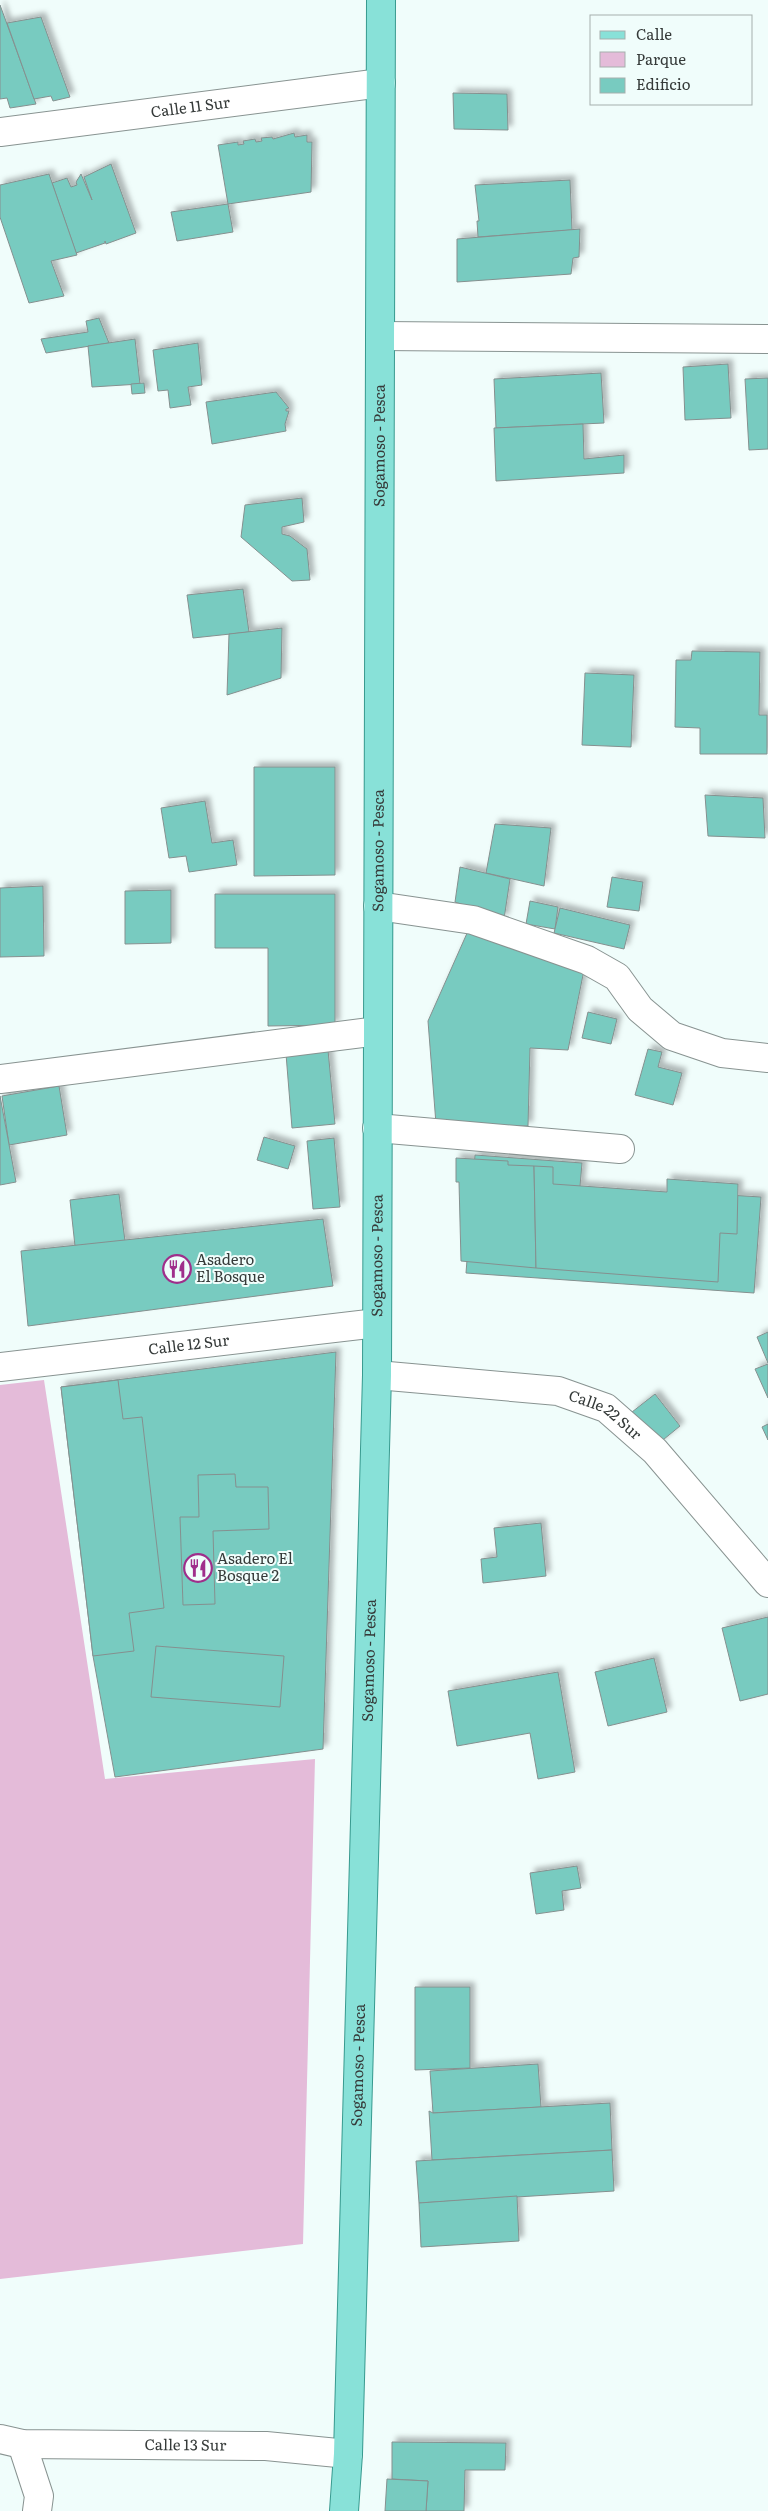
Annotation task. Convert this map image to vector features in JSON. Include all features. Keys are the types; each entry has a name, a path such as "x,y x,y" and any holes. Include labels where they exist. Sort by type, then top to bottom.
{"main road":[{"name":"Sogamoso - Pesca","path":"344,2511 348,2454 377,1323 381,0"}],"street":[{"name":"Calle 11 Sur","path":"0,132 381,83"},
{"path":"380,336 768,339"},
{"path":"378,906 473,920 587,960 617,977 640,1009 672,1036 722,1053 768,1058"},
{"path":"0,1080 378,1031"},
{"path":"377,1128 620,1149"},
{"name":"Calle 12 Sur","path":"0,1367 377,1323"},
{"name":"Calle 22 Sur","path":"376,1375 558,1390 606,1408 655,1451 768,1583"},
{"path":"11,2442 39,2496 37,2511"},
{"name":"Calle 13 Sur","path":"11,2442 266,2446 348,2454"}],"green space":[{"path":"44,1380 105,1779 315,1759 303,2244 0,2279 0,1385"}],"building":[{"path":"0,5 36,104 10,108 7,98 0,99"},
{"path":"41,17 70,97 53,101 51,96 34,99 7,23"},
{"path":"453,93 507,94 508,130 454,129"},
{"path":"294,133 295,137 307,135 307,142 312,142 311,192 228,204 218,145 238,142 238,145 244,144 243,141 255,139 256,142 262,141 261,138 272,137 273,139"},
{"path":"111,164 136,233 106,244 105,241 105,243 76,253 52,183 67,178 71,187 77,185 76,182 81,174 92,200 84,177"},
{"path":"49,174 77,255 51,261 64,296 29,303 0,217 0,185"},
{"path":"570,180 572,230 478,237 477,221 479,221 475,185"},
{"path":"228,204 233,232 177,241 171,212"},
{"path":"580,229 579,257 573,258 571,274 457,282 457,239"},
{"path":"99,318 109,343 46,353 41,339 88,332 86,321"},
{"path":"135,339 140,384 92,387 88,346"},
{"path":"198,343 202,385 188,387 191,405 170,408 168,390 158,391 153,350"},
{"path":"728,364 731,418 685,420 683,367"},
{"path":"601,373 604,423 496,428 494,379"},
{"path":"768,378 768,449 749,450 745,379"},
{"path":"144,383 145,393 132,394 131,384"},
{"path":"276,392 289,408 286,409 286,411 289,411 285,424 286,431 212,444 206,402"},
{"path":"583,424 584,459 624,455 624,473 496,481 494,428"},
{"path":"302,498 304,522 282,527 282,534 290,536 307,549 310,580 292,581 241,537 245,505"},
{"path":"243,589 249,632 193,638 187,595"},
{"path":"282,628 281,678 227,695 229,634"},
{"path":"692,651 760,652 759,715 767,715 767,754 700,754 700,728 675,727 676,660 691,660"},
{"path":"585,673 634,675 631,747 582,745"},
{"path":"254,767 335,767 335,875 254,876"},
{"path":"705,795 763,798 765,838 708,836"},
{"path":"205,801 212,843 233,840 237,865 189,872 186,856 169,858 161,808"},
{"path":"495,824 551,828 544,886 486,873"},
{"path":"460,867 510,879 504,919 455,902"},
{"path":"612,877 643,882 639,911 607,907"},
{"path":"43,886 44,956 0,957 0,888"},
{"path":"171,890 171,943 125,944 125,891"},
{"path":"215,894 335,894 335,1025 268,1026 268,948 215,948"},
{"path":"530,901 558,907 555,929 526,924"},
{"path":"560,908 630,925 624,949 554,933"},
{"path":"468,931 584,970 568,1050 530,1048 528,1126 436,1124 428,1021"},
{"path":"588,1012 617,1019 611,1044 582,1038"},
{"path":"648,1049 662,1052 658,1067 682,1073 673,1105 635,1095"},
{"path":"328,1050 335,1124 292,1128 286,1054"},
{"path":"59,1086 67,1135 9,1145 2,1096"},
{"path":"0,1096 16,1182 0,1185"},
{"path":"264,1137 295,1146 288,1169 257,1160"},
{"path":"334,1138 340,1207 313,1209 307,1141"},
{"path":"475,1155 582,1163 579,1198 693,1206 695,1193 761,1197 754,1293 466,1273"},
{"path":"456,1158 508,1161 508,1165 534,1166 536,1268 461,1261 459,1182 456,1182"},
{"path":"534,1166 553,1167 553,1184 667,1192 667,1179 738,1184 737,1234 720,1233 718,1282 536,1268"},
{"path":"119,1194 125,1241 75,1246 70,1200"},
{"name":"Asadero El Bosque","path":"323,1219 333,1286 28,1326 21,1251"},
{"path":"768,1332 768,1363 757,1337"},
{"path":"336,1352 323,1749 115,1777 93,1656 61,1387"},
{"path":"768,1364 768,1398 755,1369"},
{"path":"118,1380 123,1419 142,1417 164,1608 129,1613 134,1651 93,1656 61,1387"},
{"path":"655,1394 680,1426 658,1444 632,1412"},
{"path":"768,1424 768,1440 762,1427"},
{"name":"Asadero El Bosque 2","path":"235,1474 236,1487 268,1487 269,1529 213,1531 215,1604 183,1605 180,1517 199,1517 198,1475"},
{"path":"541,1523 546,1576 483,1583 481,1559 497,1557 494,1528"},
{"path":"768,1617 768,1694 740,1701 722,1628"},
{"path":"156,1646 284,1656 280,1707 151,1697"},
{"path":"654,1658 667,1712 608,1726 595,1672"},
{"path":"558,1672 575,1772 538,1779 530,1733 457,1746 448,1691"},
{"path":"577,1866 581,1888 562,1891 564,1910 536,1914 530,1873"},
{"path":"415,1987 470,1987 470,2068 415,2070"},
{"path":"538,2064 541,2107 433,2113 430,2071"},
{"path":"610,2103 612,2150 432,2160 429,2111 433,2113"},
{"path":"612,2150 614,2191 419,2203 416,2161"},
{"path":"517,2196 519,2241 421,2247 419,2203"},
{"path":"392,2442 506,2443 505,2470 465,2470 464,2511 426,2511 428,2481 392,2479"},
{"path":"387,2479 428,2481 426,2511 385,2511"}],"place":[{"name":"Asadero El Bosque","path":"177,1269"},
{"name":"Asadero El Bosque 2","path":"198,1568"}]}
